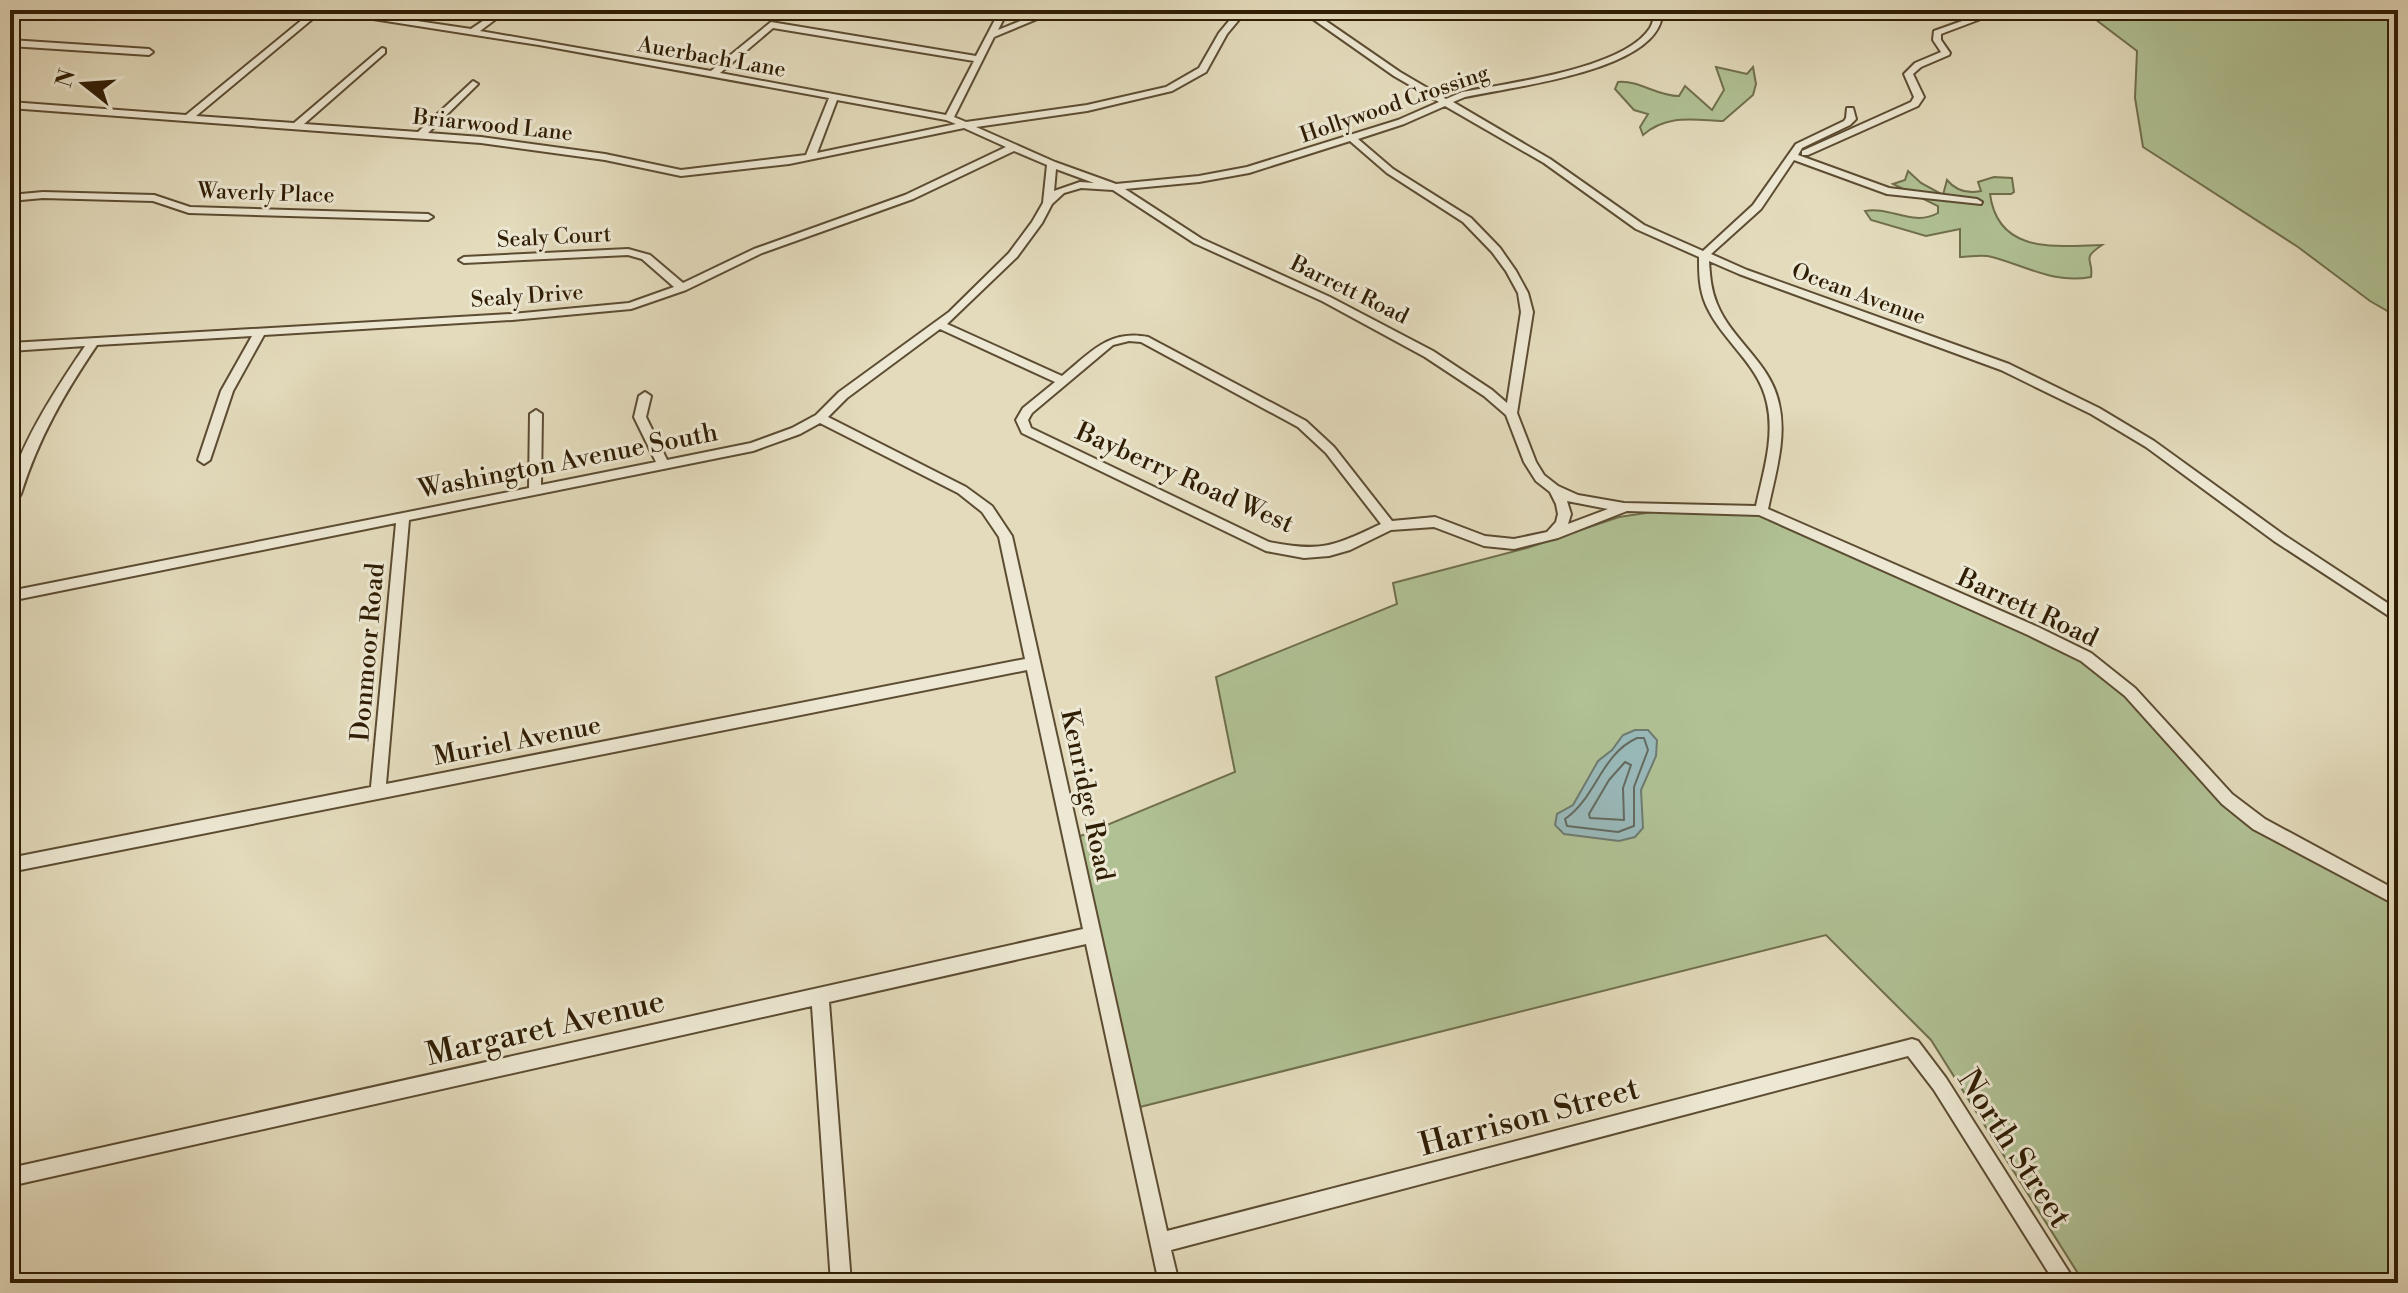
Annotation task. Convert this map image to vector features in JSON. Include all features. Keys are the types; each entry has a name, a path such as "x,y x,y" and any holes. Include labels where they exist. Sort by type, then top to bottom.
{"street":[{"path":"189,117 319,10"},
{"name":"Auerbach Lane","path":"326,10 474,31 949,118 967,125"},
{"path":"474,31 504,10"},
{"path":"949,118 1004,10"},
{"path":"990,36 1055,10"},
{"name":"Briarwood Lane","path":"10,105 540,146 681,173 729,170 967,125 1087,108 1169,89 1203,70 1223,33 1243,10"},
{"name":"Ocean Avenue","path":"1304,10 1342,39 1547,161 1640,227 1803,295 2005,367 2060,392 2150,444 2279,538 2398,617"},
{"name":"Hollywood Crossing","path":"1115,187 1199,179 1249,170 1353,139 1493,87 1589,68 1614,59 1644,39 1654,28 1660,10"},
{"path":"1794,157 1915,104 1919,97 1908,74 1918,65 1946,53 1937,40 1937,33 1998,11"},
{"path":"712,75 771,25 977,59"},
{"path":"10,43 149,52"},
{"path":"296,126 382,51"},
{"path":"420,136 473,84"},
{"path":"810,157 834,97"},
{"path":"1554,489 1575,499 1626,507 1761,511 1774,441 1772,401 1759,373 1721,325 1710,304 1702,280 1704,255 1757,207 1799,146 1847,123 1851,119 1850,110"},
{"path":"1004,120 1014,147"},
{"name":"Barrett Road","path":"967,125 1052,164 1115,187 1198,241 1326,299 1429,354 1488,393 1511,413 1530,462 1540,478 1554,489"},
{"path":"1353,139 1390,171 1467,220 1511,271 1523,293 1527,312 1511,413"},
{"name":"Sealy Drive","path":"10,347 617,309 650,301 758,251 909,197 1014,147"},
{"path":"1794,157 1887,191 1977,202"},
{"name":"Washington Avenue South","path":"1048,203 1052,164"},
{"name":"Washington Avenue South","path":"10,596 753,447 820,418 843,395 979,290 1013,255 1048,203 1060,191 1080,185 1115,187"},
{"name":"Waverly Place","path":"10,198 43,195 154,198 189,210 428,217"},
{"name":"Sealy Court","path":"464,260 628,252 646,257 682,288"},
{"path":"938,324 1062,381 1109,343 1128,337 1144,339 1302,424 1330,450 1389,526 1435,522 1500,544 1514,544 1549,536 1626,507"},
{"path":"204,460 227,391 260,332"},
{"path":"15,494 22,469 50,406 94,342"},
{"name":"Bayberry Road West","path":"1062,381 1027,411 1022,420 1026,430 1266,546 1304,553 1329,551 1345,547 1389,526"},
{"path":"645,396 640,417 663,465"},
{"path":"535,491 536,414"},
{"name":"Kenridge Road","path":"820,418 962,490 987,509 1005,536 1169,1283"},
{"path":"1549,536 1558,529 1566,514 1563,501 1554,489"},
{"name":"Barrett Road","path":"1761,511 2086,657 2130,692 2206,779 2237,808 2315,857 2398,899"},
{"name":"Donmoor Road","path":"378,792 403,517"},
{"name":"Muriel Avenue","path":"10,865 1033,663"},
{"name":"Margaret Avenue","path":"10,1177 1092,935"},
{"path":"820,995 841,1283"},
{"name":"Harrison Street","path":"1160,1243 1912,1047"},
{"name":"North Street","path":"1912,1047 1940,1084 2066,1283"}],"green space":[{"path":"2083,10 2398,10 2398,317 2370,301 2298,247 2143,147 2135,98 2137,51"},
{"path":"1716,67 1747,74 1753,67 1756,84 1753,95 1723,121 1671,121 1643,135 1640,127 1648,114 1634,110 1615,89 1618,82 1626,82 1679,96 1685,86 1712,110 1724,90"},
{"path":"1908,171 1921,183 1943,195 1947,180 1962,191 1971,192 1981,191 1978,182 1994,177 2012,178 2014,192 1990,194 1995,214 2005,228 2032,243 2102,245 2090,257 2091,277 2052,276 1988,256 1960,257 1960,229 1926,236 1871,220 1865,211 1920,218 1938,213 1938,206 1893,184 1905,180"},
{"path":"1679,508 1762,515 2086,657 2130,692 2227,799 2398,899 2398,1283 2084,1283 1931,1040 1826,935 1132,1109 1073,839 1235,772 1216,677 1397,604 1393,583 1527,548 1619,517"}],"water":[{"path":"1635,730 1648,730 1657,740 1656,756 1641,790 1643,828 1635,837 1619,841 1564,834 1555,825 1557,814 1573,805 1598,761 1612,750 1623,735"}]}
